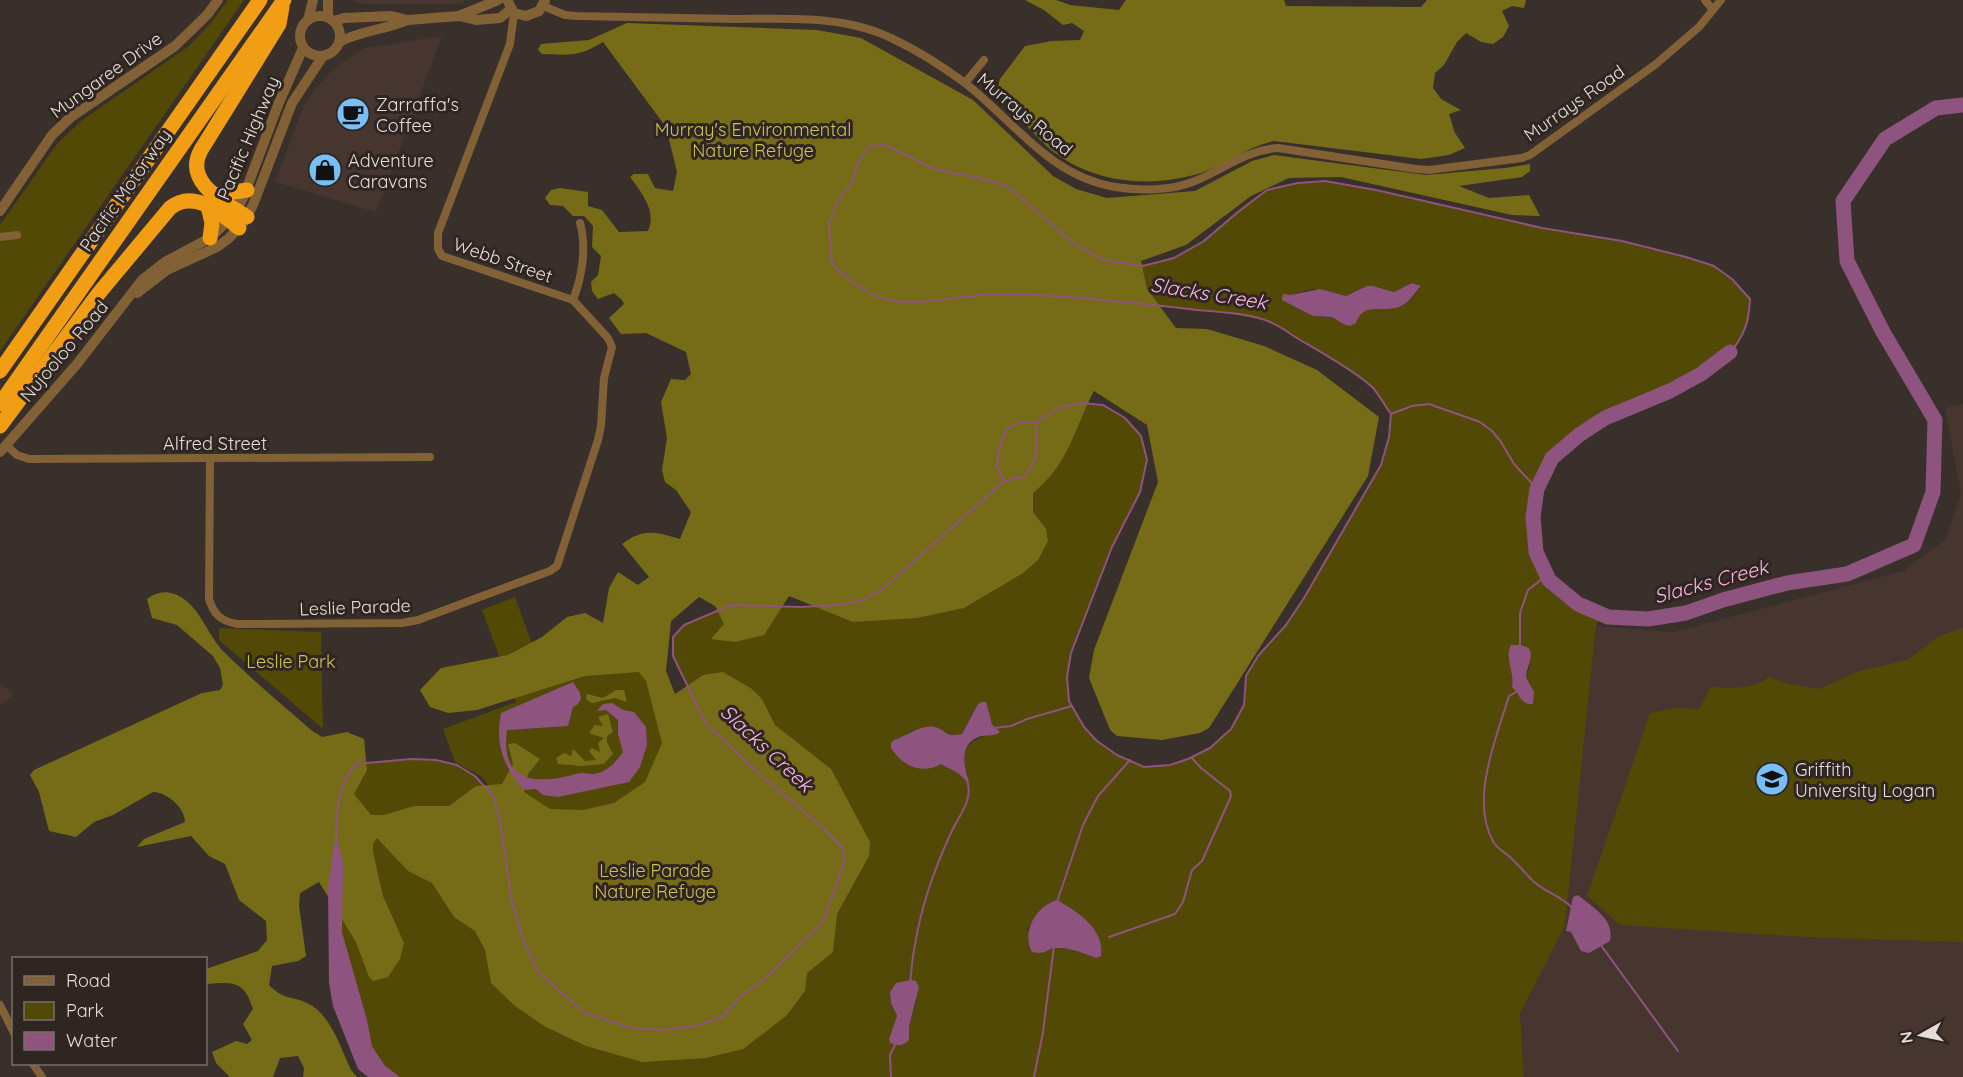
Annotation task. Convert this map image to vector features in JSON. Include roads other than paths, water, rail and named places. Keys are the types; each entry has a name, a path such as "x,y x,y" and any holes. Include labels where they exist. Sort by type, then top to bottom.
{"highway":[{"name":"Pacific Motorway","path":"0,371 260,0"},
{"name":"Pacific Motorway","path":"0,404 284,0"},
{"path":"238,219 212,200 196,169 197,158 279,24 284,0"},
{"path":"0,426 99,293 170,208 187,200 212,200 247,190"},
{"path":"210,238 212,200"}],"street":[{"name":"Mungaree Drive","path":"0,211 52,135 71,117 175,46 207,15 218,0"},
{"path":"308,20 313,0"},
{"path":"328,0 331,19 340,31 339,42 333,51 322,56 312,54 303,48 300,36 303,24 318,16 331,19 391,16 408,20 459,16 476,20 500,18 510,7 526,16 533,15 544,3"},
{"path":"459,16 498,0"},
{"path":"1705,0 1713,10"},
{"name":"Murrays Road","path":"544,3 565,15 577,16 819,20 859,27 889,37 916,51 965,83 1039,151 1061,168 1113,187 1140,190 1167,188 1194,182 1255,151 1278,148 1429,170 1509,161 1530,154 1656,64 1699,27 1721,0"},
{"name":"Webb Street","path":"510,7 510,44 438,233 438,249 442,256 573,300 608,338 612,347 604,378"},
{"path":"339,42 359,32 392,27 408,20"},
{"name":"Pacific Highway","path":"129,298 167,270 217,247 238,219 278,105 303,48"},
{"name":"Pacific Highway","path":"129,298 142,280 157,267 210,238 238,219 253,205 291,104 322,56"},
{"path":"965,83 984,60"},
{"path":"573,300 579,286 584,242 580,223"},
{"path":"0,237 17,235"},
{"name":"Nujooloo Road","path":"3,448 77,364 129,298"},
{"name":"Leslie Parade","path":"210,458 209,599 212,610 218,617 237,624 402,623 418,620 540,575 557,566 598,440 604,378"},
{"name":"Alfred Street","path":"3,448 29,459 430,457"},
{"path":"0,1005 12,1029"}],"water":[{"path":"1412,283 1421,286 1406,303 1393,309 1374,309 1363,312 1356,323 1350,326 1332,317 1313,316 1282,300 1283,294 1290,295 1320,289 1346,296 1367,286 1394,292"},
{"path":"1511,645 1521,645 1530,650 1526,677 1534,692 1533,704 1523,701 1512,687 1509,660"},
{"path":"573,682 581,699 573,707 568,726 507,730 506,748 509,761 515,770 534,779 547,779 580,773 594,774 607,769 623,752 618,734 618,720 606,710 597,711 603,704 612,703 623,710 634,712 646,727 647,745 640,767 629,782 558,797 543,795 536,789 524,790 502,754 499,735 501,713"},
{"path":"986,702 992,724 1000,732 982,736 969,743 964,761 969,781 941,764 927,769 913,767 901,760 891,748 894,740 925,727 939,728 952,735 962,734 978,704"},
{"path":"336,833 343,863 342,932 372,1046 385,1066 400,1077 368,1077 358,1069 333,1006 329,983 328,887"},
{"path":"1578,895 1602,915 1611,933 1610,941 1589,953 1581,951 1571,932 1566,931 1573,897"},
{"path":"1057,900 1088,922 1099,938 1101,956 1096,958 1061,948 1041,953 1032,952 1028,936 1032,921 1043,908"},
{"path":"916,981 919,987 909,1027 909,1040 898,1045 893,1044 889,1039 897,1016 891,1003 890,992 896,983"}],"waterway":[{"name":"Slacks Creek","path":"1730,352 1701,374 1670,391 1605,418 1579,435 1552,458 1537,489 1533,517 1536,552 1549,580 1578,604 1608,617 1648,619 1686,613 1723,600 1787,583 1847,574 1914,545 1933,492 1935,420 1883,332 1847,261 1843,201 1885,139 1936,108 1963,105"},
{"name":"Slacks Creek","path":"336,836 338,806 342,789 356,764 411,759 436,760 457,765 475,776 494,797 512,902 523,940 539,973 585,1013 632,1028 660,1030 696,1026 722,1017 741,996 768,976 823,922 845,860 842,847 823,828 706,724 673,656 673,637 684,625 731,605 801,607 836,605 861,601 884,588 1004,481 1025,476 1036,458 1036,422 1061,407 1083,403 1103,405 1125,418 1141,436 1147,460 1140,492 1112,547 1071,653 1067,677 1069,701 1084,727 1097,741 1117,755 1144,767 1170,765 1188,759 1210,748 1231,729 1244,705 1246,676 1258,656 1286,625 1304,598 1381,465 1389,437 1391,414 1373,388 1351,371 1275,324 1251,316 1119,301 1049,296 988,294 913,302 885,299 870,293 832,264 829,224 838,201 853,182 857,164 869,147 884,144 934,169 1007,186 1071,241 1103,260 1143,266 1174,258 1204,241 1267,190 1298,183 1325,181 1376,190 1542,228 1622,241 1714,266 1732,279 1750,299 1745,327 1730,352"},
{"path":"1391,414 1412,406 1429,404 1480,422 1492,431 1514,464 1537,489"},
{"path":"1004,481 997,465 1000,446 1007,429 1019,423 1034,422"},
{"path":"1520,648 1520,613 1528,590 1547,575"},
{"path":"1518,691 1509,696 1487,770 1484,789 1487,826 1494,843 1535,883 1571,907"},
{"path":"994,728 1011,726 1072,706"},
{"path":"1109,937 1175,914 1183,902 1192,870 1202,861 1231,796 1230,791 1192,758"},
{"path":"1057,902 1083,825 1098,796 1130,760"},
{"path":"910,982 924,903 944,848 967,802 969,788 967,780"},
{"path":"1600,944 1678,1051"},
{"path":"1034,1077 1043,1032 1054,946"},
{"path":"891,1077 890,1055 896,1043"}],"place":[{"name":"Zarraffa's Coffee","path":"353,114"},
{"name":"Adventure Caravans","path":"325,170"},
{"name":"Griffith University Logan","path":"1772,779"}],"park label":[{"name":"Murray's Environmental Nature Refuge","path":"753,139"},
{"name":"Leslie Park","path":"291,661"},
{"name":"Leslie Parade Nature Refuge","path":"655,880"}]}
